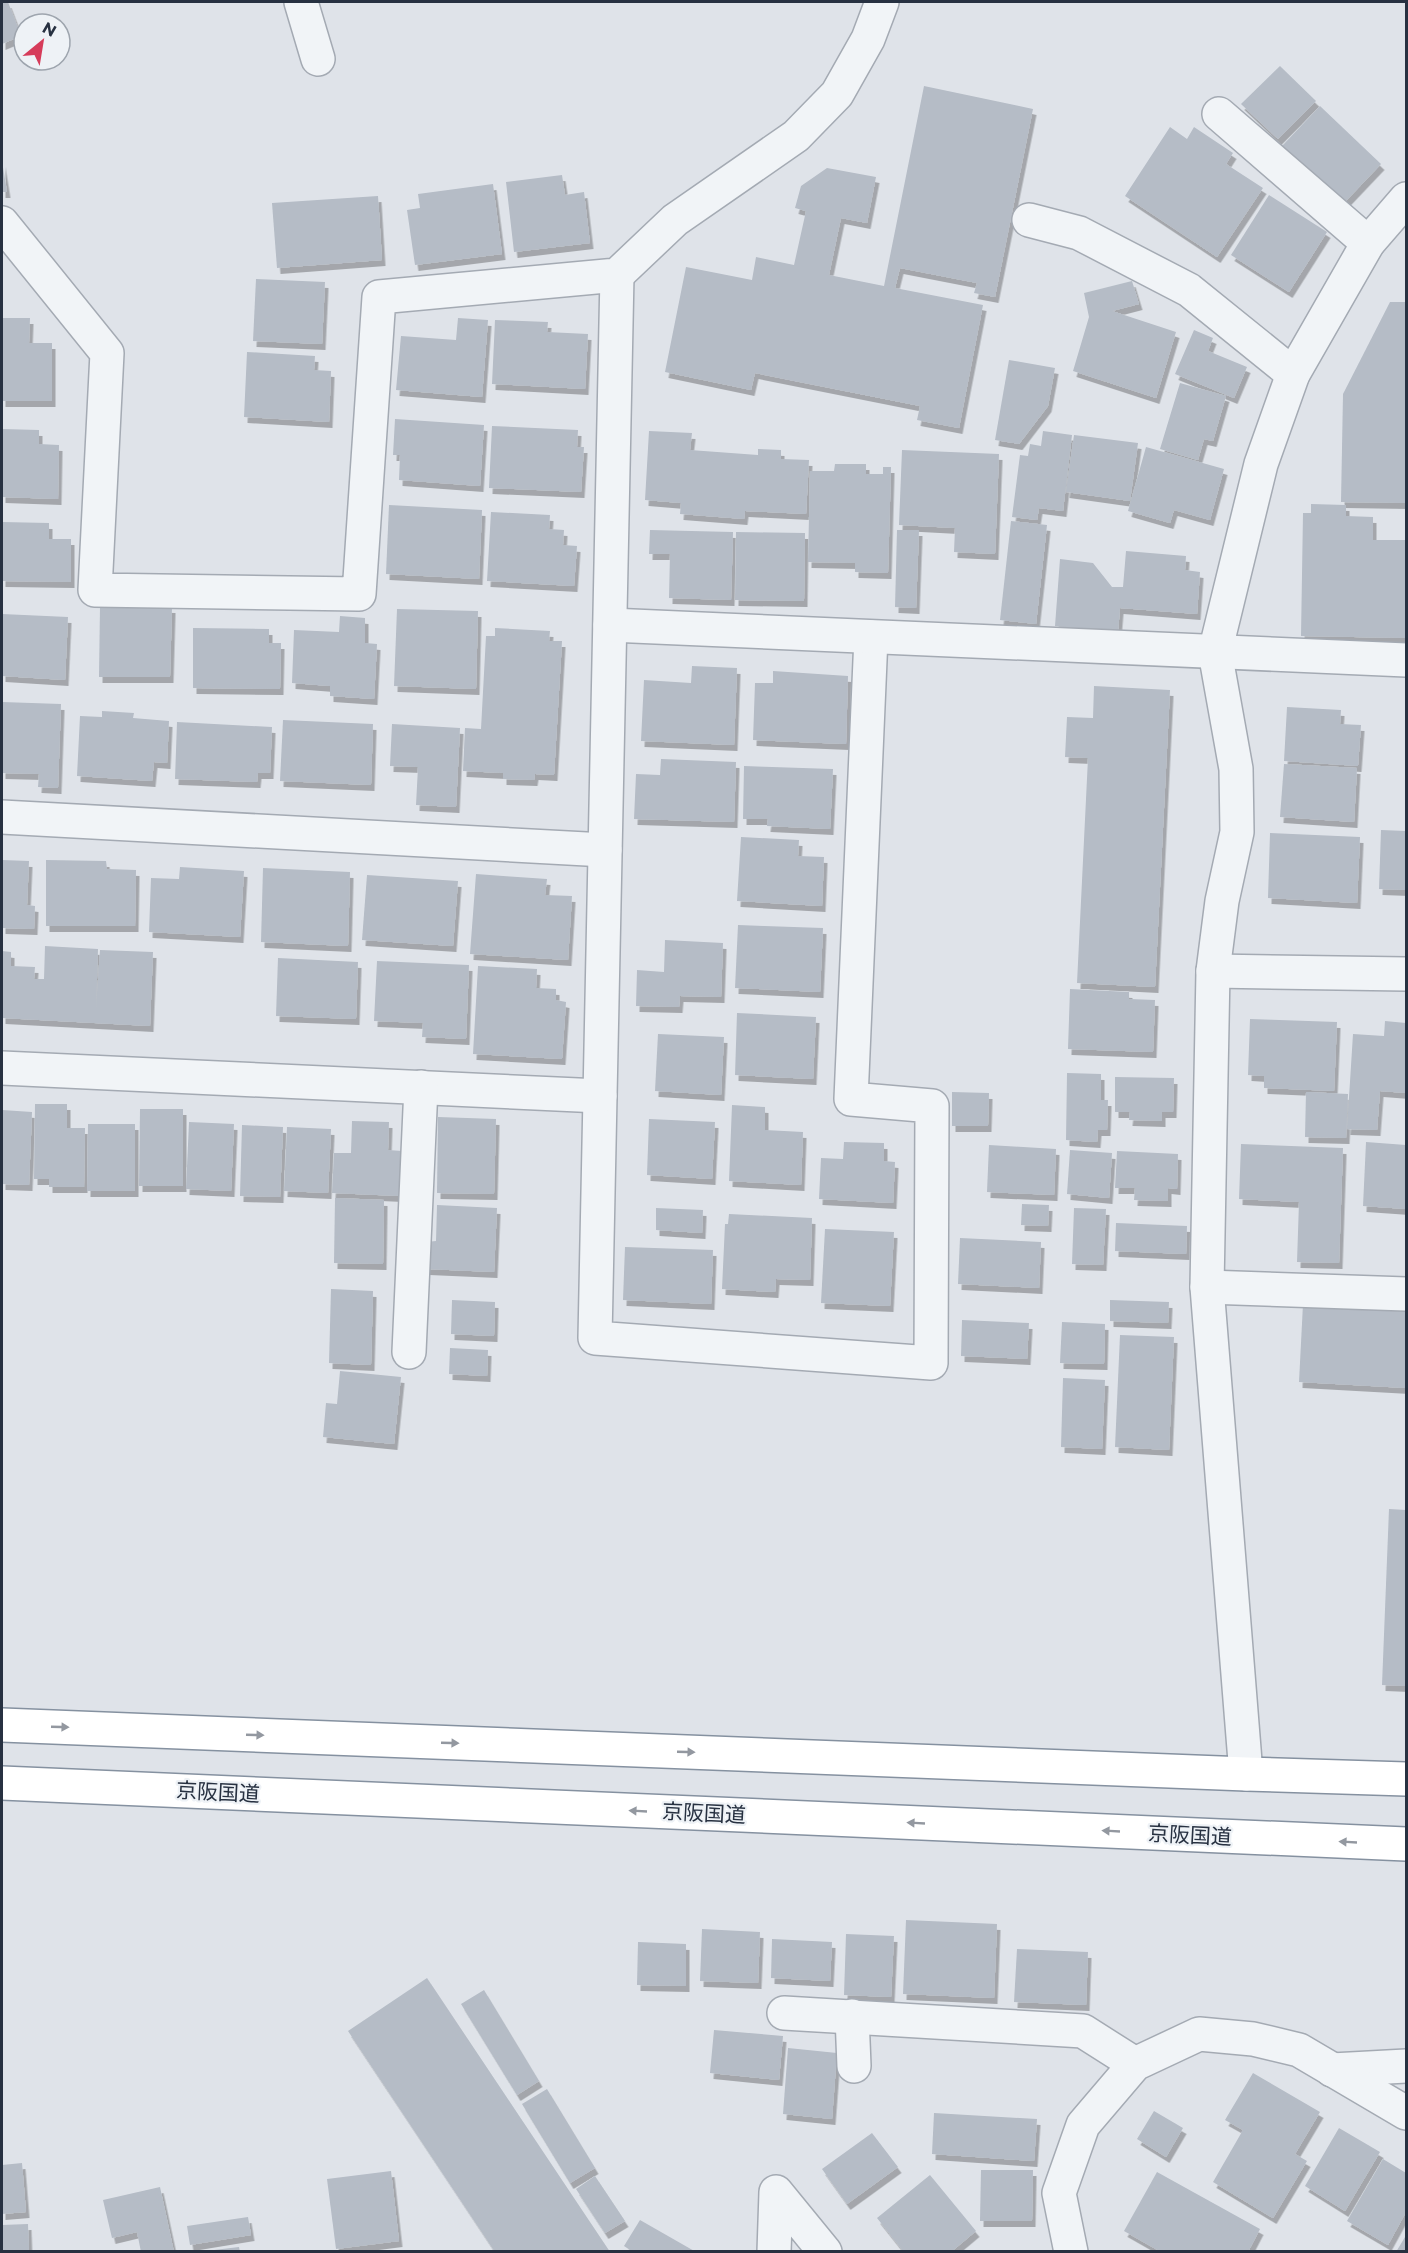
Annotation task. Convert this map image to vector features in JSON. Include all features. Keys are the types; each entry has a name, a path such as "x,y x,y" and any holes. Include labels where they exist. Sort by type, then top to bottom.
{"highway":[{"path":"2,1725 1407,1779"},
{"name":"京阪国道","path":"2,1783 1407,1844"}],"street":[{"path":"302,2 318,60"},
{"path":"2,223 107,353 95,590 359,594 379,297 617,275 675,220 796,136 837,94 868,39 882,2"},
{"path":"1220,114 1368,243"},
{"path":"1246,1774 1207,1287 1213,971 1222,901 1237,832 1236,769 1215,652 1261,464 1293,374 1368,243 1407,200"},
{"path":"1029,220 1079,233 1189,290 1293,374"},
{"path":"617,275 595,1338 931,1363 932,1106 851,1099 871,637"},
{"path":"610,625 1407,660"},
{"path":"2,817 605,850"},
{"path":"1213,971 1407,974"},
{"path":"2,1068 600,1096"},
{"path":"409,1352 421,1088"},
{"path":"1207,1287 1407,1294"},
{"path":"784,2013 1083,2031 1135,2064"},
{"path":"852,2016 854,2066"},
{"path":"1071,2252 1059,2193 1083,2125 1135,2064 1199,2034 1253,2040 1299,2050 1407,2114"},
{"path":"1332,2070 1407,2066"},
{"path":"774,2252 776,2192 825,2252"}],"building":[{"path":"2,2 8,2 12,12 12,40 2,44"},
{"path":"1280,66 1316,101 1278,139 1241,104"},
{"path":"924,86 1033,109 995,297 974,293 977,283 900,268 895,288 983,305 959,428 917,420 920,406 755,373 751,390 665,372 686,267 752,280 756,257 794,265 806,211 795,208 801,186 827,168 876,177 867,223 841,218 829,275 884,286"},
{"path":"1320,106 1381,164 1343,204 1282,146"},
{"path":"1170,127 1187,139 1194,127 1233,153 1226,164 1263,188 1217,257 1125,196"},
{"path":"2,161 7,192 2,192"},
{"path":"562,175 565,195 584,192 590,243 514,252 506,182"},
{"path":"493,184 502,254 415,265 407,210 420,208 418,194"},
{"path":"1269,195 1327,232 1289,292 1231,255"},
{"path":"378,196 382,260 277,268 272,203"},
{"path":"256,279 325,282 322,344 253,341"},
{"path":"1132,281 1139,304 1112,311 1176,332 1156,398 1073,371 1089,317 1084,293"},
{"path":"1390,302 1406,302 1406,503 1341,502 1343,394"},
{"path":"2,318 30,318 29,343 52,343 52,401 2,401"},
{"path":"458,318 488,320 482,397 396,390 401,336 456,340"},
{"path":"495,320 548,322 547,332 588,334 585,389 492,384"},
{"path":"1194,330 1213,338 1208,351 1247,367 1234,398 1175,374"},
{"path":"247,352 315,356 314,370 331,371 329,422 244,417"},
{"path":"1009,360 1055,368 1048,406 1019,444 995,440"},
{"path":"1180,383 1226,396 1213,441 1204,439 1198,460 1160,449"},
{"path":"395,419 484,425 480,486 399,480 400,455 393,455"},
{"path":"492,426 578,430 577,447 584,447 581,492 489,488"},
{"path":"2,429 39,430 39,444 59,445 58,499 2,497"},
{"path":"649,431 692,433 690,450 758,455 758,449 781,450 781,459 809,460 806,514 745,511 744,519 680,514 681,503 645,500"},
{"path":"1043,431 1072,435 1063,511 1039,508 1037,520 1012,517 1020,455 1028,456 1030,444 1041,446"},
{"path":"1074,435 1138,443 1130,501 1066,492"},
{"path":"1146,447 1224,469 1210,520 1174,510 1170,523 1128,511"},
{"path":"902,450 999,454 995,554 954,552 955,528 899,525"},
{"path":"835,464 866,464 866,474 883,474 883,467 891,467 888,573 855,572 855,563 808,562 810,471 834,471"},
{"path":"1311,504 1346,505 1346,516 1373,517 1373,540 1406,540 1406,638 1301,636 1303,513 1311,513"},
{"path":"389,505 482,510 479,579 386,574"},
{"path":"491,512 550,515 549,529 564,530 563,545 577,546 574,586 487,581"},
{"path":"1011,521 1047,525 1036,624 1000,620"},
{"path":"2,522 49,523 49,539 71,539 71,582 2,581"},
{"path":"650,530 733,532 731,600 669,598 670,554 649,554"},
{"path":"897,530 919,530 916,608 895,607"},
{"path":"736,532 805,533 804,601 735,600"},
{"path":"1126,551 1186,556 1185,570 1200,572 1197,614 1120,608 1118,632 1055,626 1060,559 1093,563 1112,587 1123,587"},
{"path":"100,606 172,607 170,677 99,677"},
{"path":"397,609 478,611 476,689 394,686"},
{"path":"2,614 68,617 65,680 2,676"},
{"path":"340,616 365,618 365,643 377,644 374,699 330,696 330,686 292,683 294,630 339,632"},
{"path":"193,628 269,629 269,643 281,643 280,689 193,688"},
{"path":"495,628 550,631 549,641 562,641 554,775 535,774 534,780 503,779 503,773 463,771 465,728 481,729 486,636 495,636"},
{"path":"692,666 737,668 734,745 641,741 644,680 691,683"},
{"path":"773,671 848,676 846,744 753,740 755,683 773,683"},
{"path":"1094,686 1170,690 1155,987 1077,983 1088,758 1065,757 1067,717 1093,718"},
{"path":"2,702 61,704 58,788 38,787 39,774 2,773"},
{"path":"1287,707 1341,710 1340,724 1361,725 1358,766 1284,761"},
{"path":"102,711 134,713 133,718 169,721 167,763 154,762 152,781 77,776 80,716 102,717"},
{"path":"283,720 373,724 371,785 280,781"},
{"path":"177,722 272,727 270,773 258,773 257,782 175,779"},
{"path":"392,724 460,728 456,807 416,805 418,767 390,766"},
{"path":"661,759 736,762 734,822 634,819 636,774 660,775"},
{"path":"1284,764 1357,768 1354,822 1280,817"},
{"path":"744,766 833,769 830,829 767,826 768,819 743,819"},
{"path":"1381,830 1406,831 1406,890 1379,889"},
{"path":"1270,833 1360,837 1357,903 1268,898"},
{"path":"741,837 799,840 798,856 824,857 822,906 737,901"},
{"path":"2,860 29,861 27,905 35,906 34,929 2,928"},
{"path":"46,860 106,861 107,869 136,870 135,926 46,926"},
{"path":"180,867 244,871 240,937 149,932 151,878 179,879"},
{"path":"263,868 350,872 348,946 261,942"},
{"path":"476,874 547,879 545,895 572,896 568,960 470,954"},
{"path":"367,875 458,881 453,946 362,940"},
{"path":"738,925 823,928 820,992 735,988"},
{"path":"665,940 723,943 721,997 680,996 679,1007 636,1006 637,970 664,972"},
{"path":"45,946 98,949 96,1009 100,950 153,952 150,1026 2,1018 2,951 11,952 11,966 35,967 34,979 44,979"},
{"path":"278,958 358,962 356,1019 276,1016"},
{"path":"377,961 469,965 466,1039 422,1037 423,1023 374,1021"},
{"path":"478,966 537,969 536,988 556,989 556,1000 566,1002 562,1059 473,1054"},
{"path":"1070,989 1129,992 1129,999 1155,1000 1153,1052 1068,1049"},
{"path":"737,1013 816,1017 813,1079 735,1075"},
{"path":"1250,1019 1337,1022 1334,1091 1264,1088 1264,1076 1248,1075"},
{"path":"1385,1021 1406,1023 1406,1093 1380,1091 1377,1130 1347,1129 1353,1034 1384,1036"},
{"path":"658,1034 724,1037 721,1095 655,1091"},
{"path":"1067,1073 1101,1074 1101,1100 1108,1100 1107,1130 1098,1130 1097,1142 1066,1140"},
{"path":"1115,1077 1174,1078 1173,1112 1162,1112 1162,1121 1129,1120 1130,1112 1115,1112"},
{"path":"952,1092 989,1093 988,1126 952,1126"},
{"path":"1306,1092 1348,1094 1346,1138 1305,1137"},
{"path":"35,1104 67,1104 67,1128 85,1128 84,1187 49,1187 49,1179 34,1179"},
{"path":"732,1105 765,1107 765,1130 803,1132 801,1185 729,1181"},
{"path":"140,1109 183,1109 183,1186 139,1186"},
{"path":"2,1110 32,1112 29,1185 2,1184"},
{"path":"438,1117 496,1119 494,1194 437,1193"},
{"path":"649,1119 715,1122 712,1179 647,1175"},
{"path":"352,1121 389,1122 388,1150 402,1151 400,1196 332,1193 334,1153 351,1153"},
{"path":"189,1122 234,1124 231,1191 186,1189"},
{"path":"88,1124 135,1124 135,1191 87,1191"},
{"path":"242,1125 283,1127 280,1197 240,1196"},
{"path":"287,1127 331,1129 328,1193 284,1191"},
{"path":"844,1142 884,1143 884,1161 895,1162 893,1203 819,1199 821,1158 843,1159"},
{"path":"1366,1142 1406,1145 1406,1209 1363,1206"},
{"path":"1241,1144 1343,1148 1339,1263 1297,1262 1299,1202 1239,1199"},
{"path":"989,1145 1056,1149 1054,1195 987,1192"},
{"path":"1070,1150 1112,1153 1109,1198 1067,1194"},
{"path":"1117,1151 1178,1154 1177,1189 1168,1188 1168,1201 1134,1200 1135,1188 1115,1188"},
{"path":"335,1198 384,1200 383,1264 334,1263"},
{"path":"1022,1204 1049,1205 1048,1226 1021,1225"},
{"path":"437,1205 497,1208 494,1272 426,1269 426,1242 436,1241"},
{"path":"656,1208 703,1210 702,1233 656,1230"},
{"path":"1074,1208 1106,1209 1103,1265 1072,1264"},
{"path":"729,1214 812,1218 810,1280 776,1279 775,1292 722,1289 725,1224 728,1224"},
{"path":"1116,1223 1187,1226 1186,1254 1115,1251"},
{"path":"825,1229 894,1232 890,1306 821,1303"},
{"path":"960,1238 1041,1242 1039,1288 958,1284"},
{"path":"625,1247 713,1250 711,1304 623,1300"},
{"path":"331,1289 373,1291 371,1365 329,1363"},
{"path":"452,1300 495,1302 494,1336 451,1334"},
{"path":"1110,1300 1169,1302 1168,1323 1110,1321"},
{"path":"1303,1304 1406,1310 1406,1388 1299,1382"},
{"path":"962,1320 1029,1323 1027,1359 961,1356"},
{"path":"1062,1322 1105,1324 1104,1364 1060,1363"},
{"path":"1120,1335 1174,1337 1169,1450 1115,1447"},
{"path":"450,1348 488,1350 487,1376 449,1374"},
{"path":"340,1371 401,1377 394,1444 323,1437 326,1403 337,1404"},
{"path":"1063,1378 1105,1380 1102,1449 1061,1447"},
{"path":"1389,1509 1406,1510 1406,1686 1382,1685"},
{"path":"906,1920 997,1924 994,1998 903,1994"},
{"path":"702,1929 760,1932 758,1983 700,1981"},
{"path":"846,1934 894,1936 891,1997 844,1995"},
{"path":"772,1939 832,1942 830,1981 771,1978"},
{"path":"638,1942 686,1944 686,1986 637,1985"},
{"path":"1017,1949 1088,1952 1086,2005 1014,2002"},
{"path":"427,1978 610,2252 495,2252 348,2031"},
{"path":"484,1990 539,2081 517,2095 461,2004"},
{"path":"714,2030 783,2036 779,2080 710,2073"},
{"path":"788,2048 837,2053 832,2119 783,2114"},
{"path":"1253,2073 1320,2112 1295,2154 1307,2161 1273,2218 1213,2182 1243,2130 1225,2120"},
{"path":"547,2089 595,2168 570,2183 522,2104"},
{"path":"1154,2111 1183,2128 1166,2157 1137,2139"},
{"path":"934,2113 1037,2119 1034,2161 932,2154"},
{"path":"1339,2128 1380,2152 1345,2211 1305,2186"},
{"path":"872,2133 898,2167 847,2204 822,2169"},
{"path":"1383,2159 1406,2173 1406,2212 1388,2245 1347,2221"},
{"path":"22,2163 26,2212 2,2214 2,2165"},
{"path":"981,2170 1033,2170 1032,2221 980,2221"},
{"path":"391,2171 399,2241 336,2249 327,2179"},
{"path":"1157,2172 1260,2229 1248,2252 1161,2252 1124,2231"},
{"path":"930,2175 976,2231 951,2252 904,2252 877,2218"},
{"path":"595,2176 625,2221 605,2233 576,2189"},
{"path":"160,2187 174,2252 141,2252 137,2232 112,2238 103,2200"},
{"path":"248,2217 251,2235 190,2245 187,2226"},
{"path":"640,2220 696,2252 633,2252 624,2246"},
{"path":"28,2224 29,2252 2,2252 2,2225"},
{"path":"1405,2237 1406,2252 1396,2252"},
{"path":"239,2247 240,2252 214,2252 214,2250"}]}
